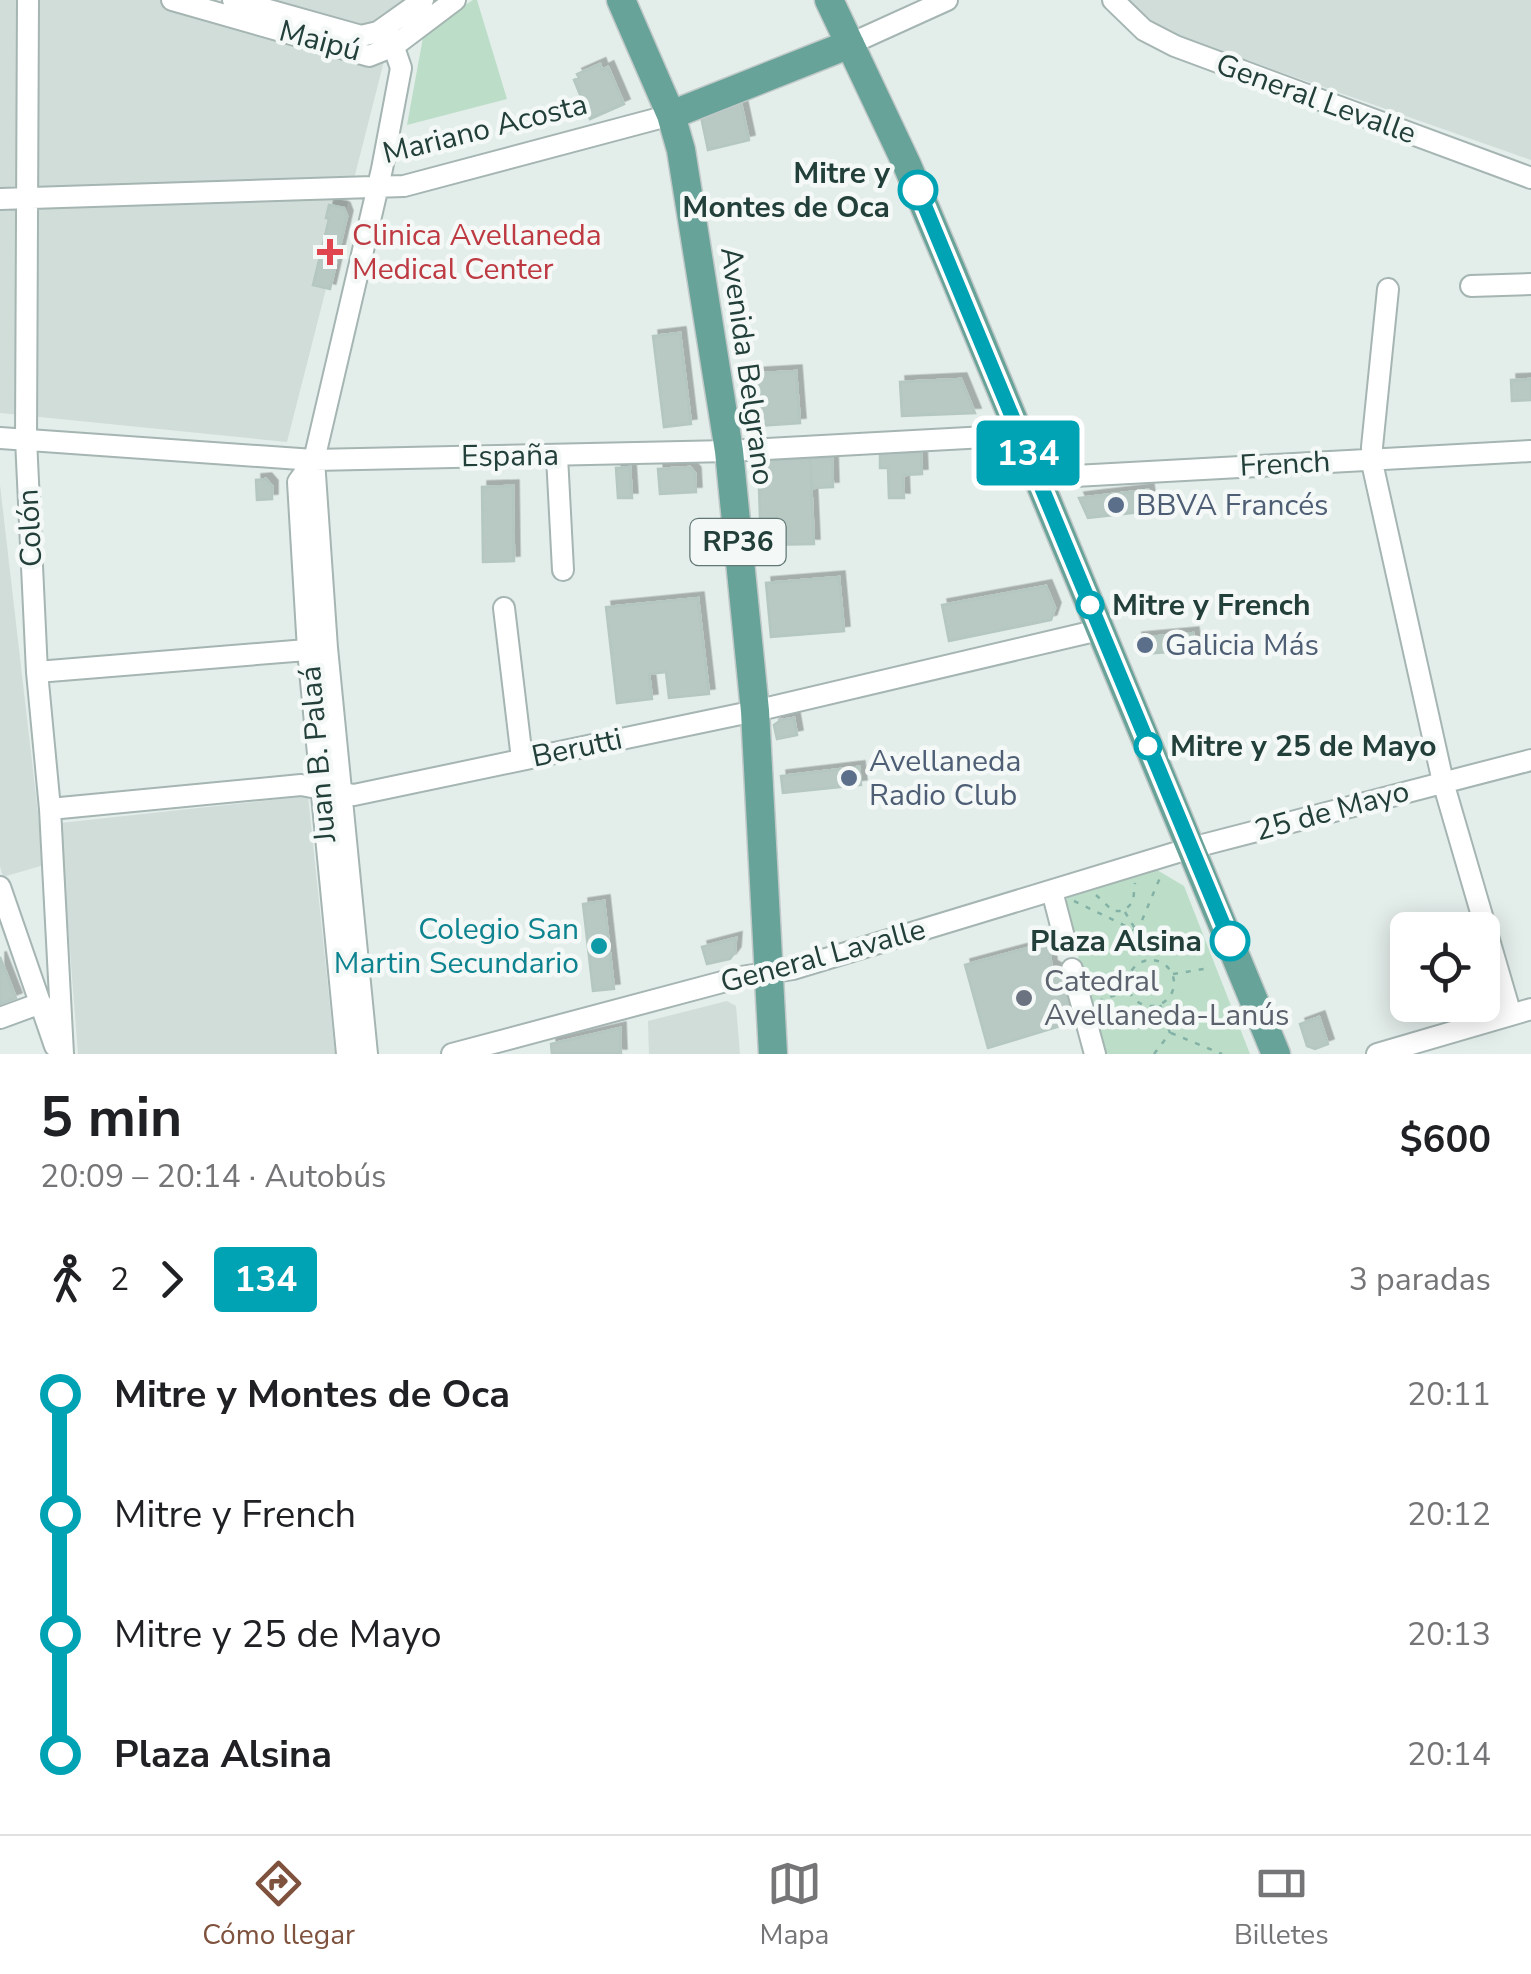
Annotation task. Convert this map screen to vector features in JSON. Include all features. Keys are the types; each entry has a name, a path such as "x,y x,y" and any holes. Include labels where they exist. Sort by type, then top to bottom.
{"main road":[{"name":"Avenida Belgrano","path":"621,0 682,150 730,451 755,710 774,1054"},
{"path":"829,0 912,178 1276,1054"},
{"name":"Mariano Acosta","path":"670,115 850,44"}],"street":[{"name":"Colón","path":"28,0 26,439 61,1054"},
{"name":"Maipú","path":"172,0 376,55 423,0"},
{"name":"Maipú","path":"233,0 361,36 390,36 455,0"},
{"path":"850,44 947,0"},
{"name":"General Levalle","path":"1113,0 1144,30 1175,46 1531,178"},
{"name":"Juan B. Palaá","path":"347,1054 331,790 298,482 314,460 377,189 401,68 390,36"},
{"name":"Mariano Acosta","path":"0,199 404,186 670,115"},
{"path":"1471,286 1531,284"},
{"path":"1377,1054 1521,1012 1443,782 1372,459 1388,289"},
{"name":"España","path":"0,438 314,460 730,451 1020,435"},
{"name":"French","path":"1038,478 1531,451"},
{"path":"557,456 563,570"},
{"path":"504,608 522,759"},
{"name":"Berutti","path":"50,809 301,785 354,796 755,710 1099,630"},
{"path":"37,672 318,649"},
{"name":"25 de Mayo","path":"1191,848 1531,760"},
{"name":"Juan B. Palaá","path":"331,790 367,1054"},
{"name":"General Lavalle","path":"452,1054 741,977 794,970 1191,848"},
{"name":"Colón","path":"0,887 61,1054"},
{"path":"1059,889 1064,937"},
{"path":"20,943 57,940"},
{"path":"1072,969 1095,1054"},
{"path":"0,1018 41,1003"}],"path":[{"path":"1137,932 1161,876 1160,858"},
{"path":"1089,880 1104,905 1124,911 1135,895 1133,867"},
{"path":"1059,889 1075,903 1137,932"},
{"path":"1124,911 1147,960"},
{"path":"1147,960 1164,964 1172,974 1170,995 1160,1004 1138,1002 1129,990 1131,971 1147,960"},
{"path":"1172,974 1210,968"},
{"path":"1082,1007 1129,990"},
{"path":"1160,1004 1170,1033 1222,1054"},
{"path":"1154,1054 1170,1033"}],"shaded area":[{"path":"0,0 167,0 384,61 287,442 0,413"},
{"path":"266,0 409,0 373,28"},
{"path":"1127,0 1531,0 1531,160 1156,28"},
{"path":"0,485 44,865 3,877 0,866"},
{"path":"308,796 335,1054 78,1054 60,823"},
{"path":"727,1001 736,1006 740,1054 649,1054 648,1021"}],"green space":[{"path":"477,0 507,99 407,125 424,32"},
{"path":"1157,870 1184,886 1250,1054 1104,1054 1064,903 1068,897"}],"building":[{"path":"600,64 602,70 608,67 624,104 590,119 574,80 579,78 577,74"},
{"path":"741,103 749,140 708,150 700,112"},
{"name":"Clinica Avellaneda Medical Center","path":"329,205 344,208 347,216 330,289 313,285"},
{"path":"680,333 691,424 664,427 653,336"},
{"path":"796,371 800,423 758,426 755,387 747,388 746,374"},
{"path":"961,379 975,413 902,416 900,382"},
{"path":"1531,379 1531,400 1512,401 1511,380"},
{"path":"921,452 922,474 903,475 904,498 889,498 888,468 880,468 880,453"},
{"path":"832,457 833,487 812,488 810,458"},
{"path":"810,458 814,544 761,545 758,460"},
{"path":"630,467 632,498 618,498 616,468"},
{"path":"690,467 695,473 696,492 660,494 658,469"},
{"path":"266,479 272,486 272,499 257,500 256,480"},
{"path":"513,486 514,561 483,562 482,487"},
{"name":"BBVA Francés","path":"1148,490 1151,511 1088,518 1079,498"},
{"path":"839,577 844,631 771,637 766,583"},
{"path":"1046,586 1055,608 1051,620 949,641 942,605"},
{"path":"698,598 709,694 669,698 666,672 649,674 652,699 617,703 606,607"},
{"path":"1193,633 1195,650 1143,654 1137,638"},
{"path":"794,718 797,735 777,739 774,725"},
{"path":"859,767 861,785 783,793 781,776"},
{"name":"Colegio San Martin Secundario","path":"604,901 614,989 593,991 583,904"},
{"path":"736,938 730,959 707,964 702,947"},
{"name":"Catedral Avellaneda-Lanús","path":"1050,942 1051,966 1065,974 1073,1002 1066,1013 1073,1022 988,1048 965,965"},
{"path":"0,957 16,998 0,1004"},
{"path":"1319,1017 1328,1044 1315,1049 1307,1046 1300,1024"},
{"path":"620,1028 621,1054 552,1054 551,1044"}],"bus line":[{"name":"134","path":"918,190 1230,941"}],"place":[{"name":"Mitre y Montes de Oca","path":"918,190"},
{"name":"Clinica Avellaneda Medical Center","path":"330,252"},
{"name":"BBVA Francés","path":"1116,505"},
{"name":"Mitre y French","path":"1090,605"},
{"name":"Galicia Más","path":"1145,645"},
{"name":"Mitre y 25 de Mayo","path":"1148,746"},
{"name":"Avellaneda Radio Club","path":"849,778"},
{"name":"Plaza Alsina","path":"1230,941"},
{"name":"Colegio San Martin Secundario","path":"599,946"},
{"name":"Catedral Avellaneda-Lanús","path":"1024,998"}]}
